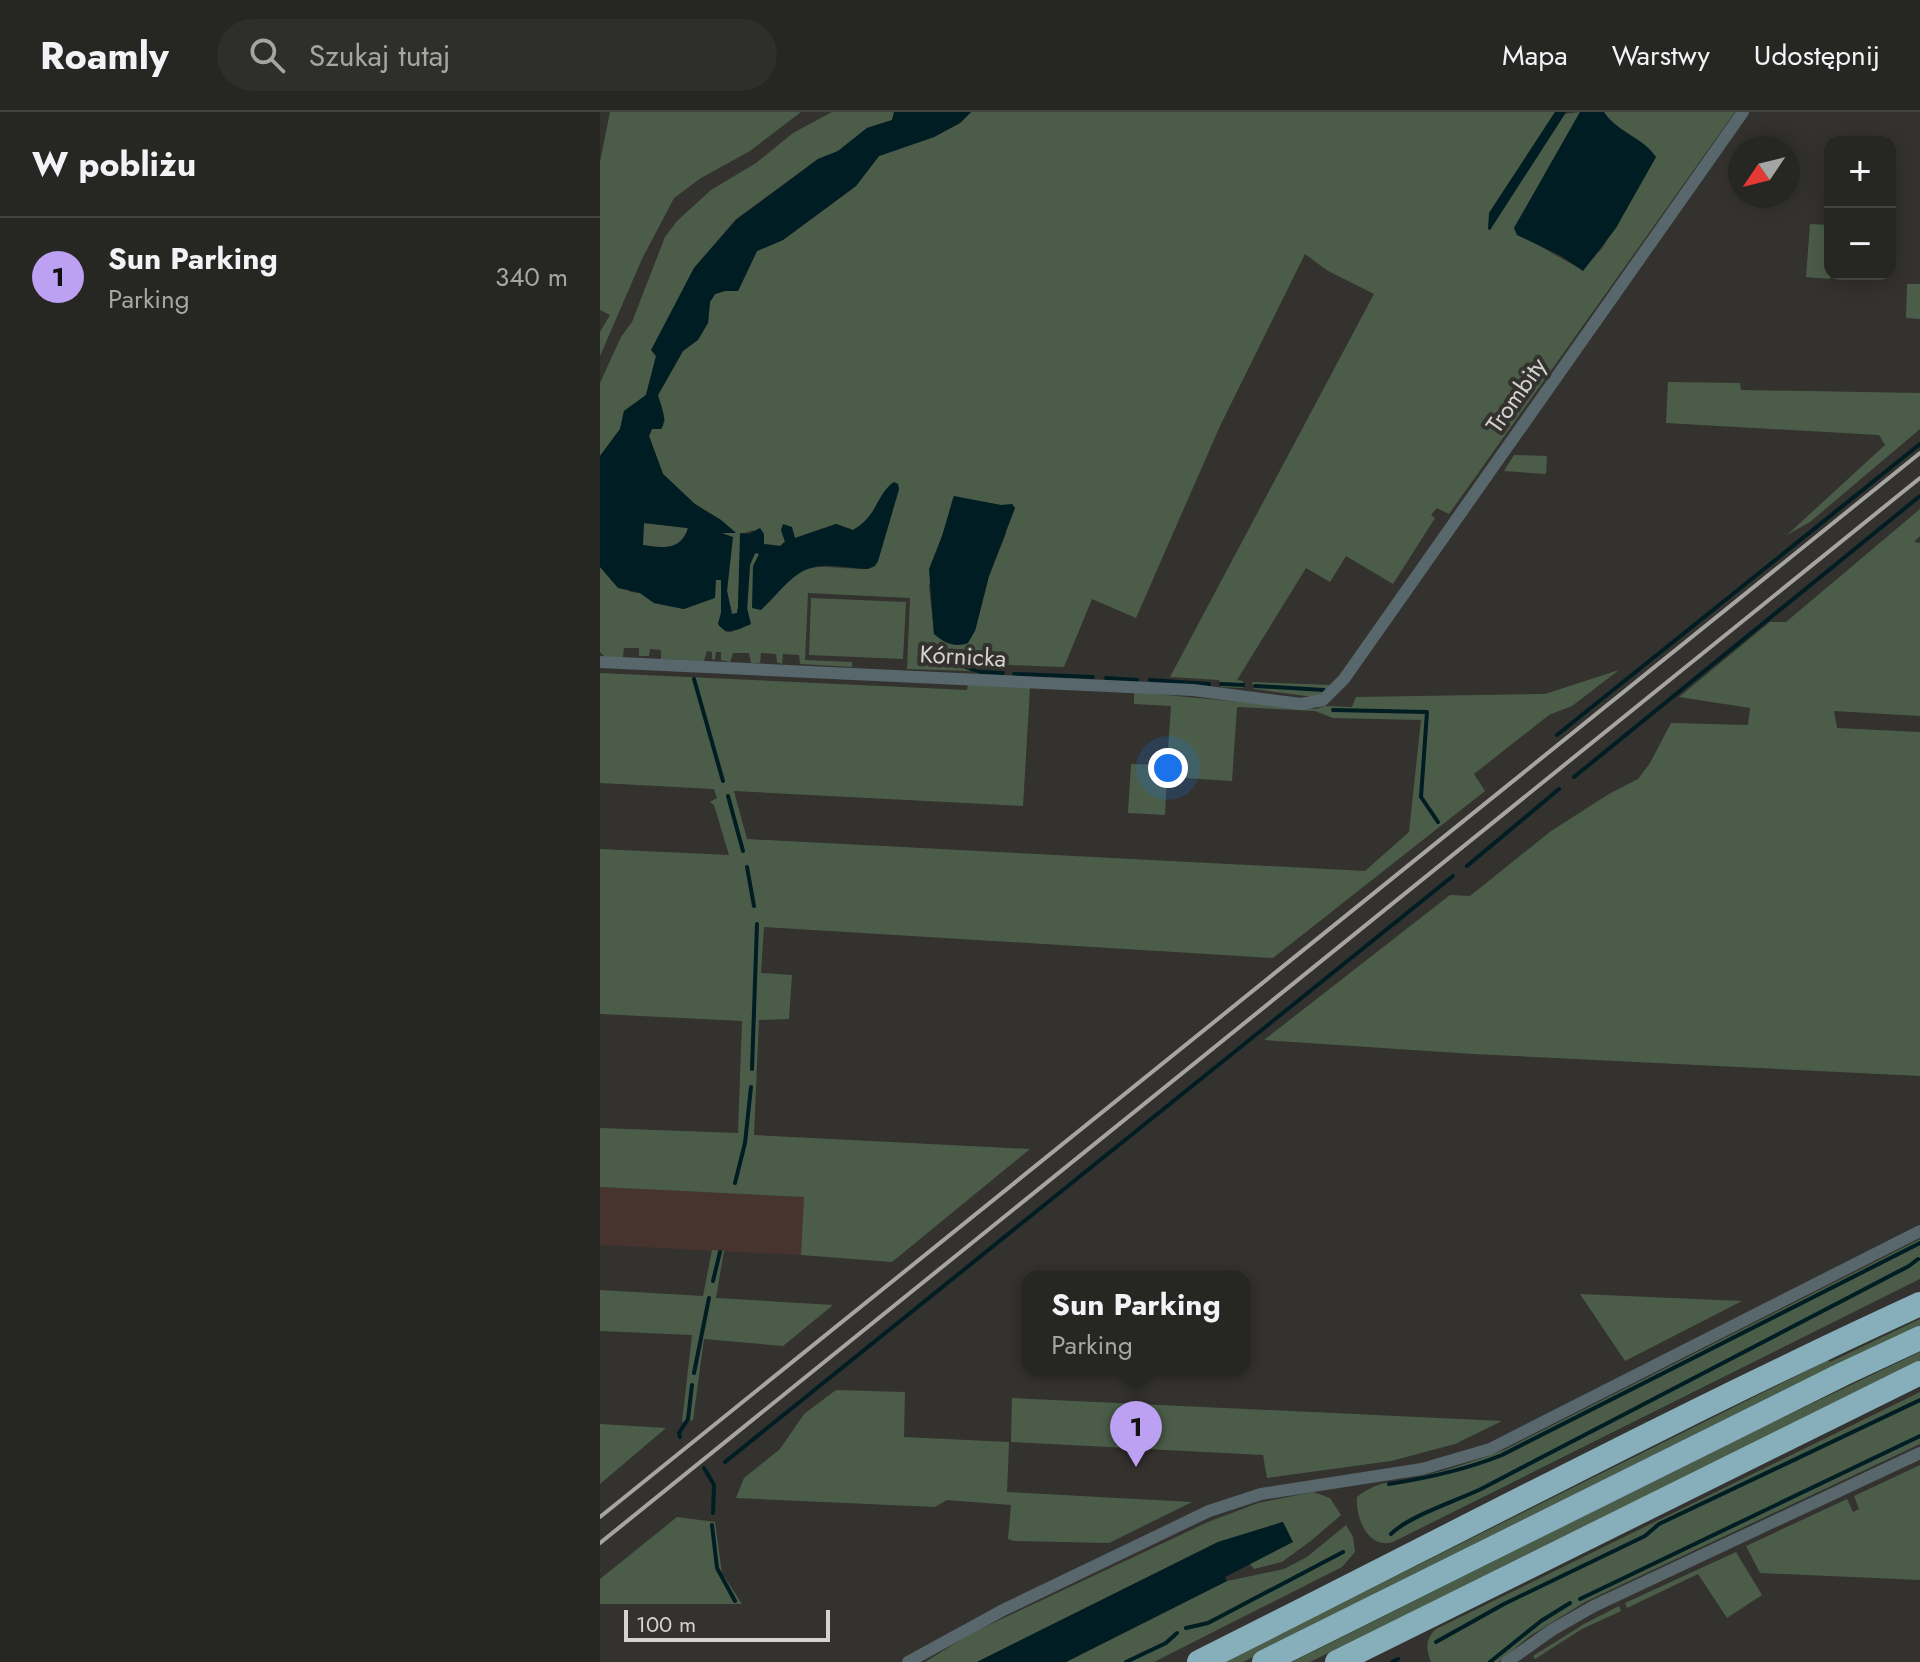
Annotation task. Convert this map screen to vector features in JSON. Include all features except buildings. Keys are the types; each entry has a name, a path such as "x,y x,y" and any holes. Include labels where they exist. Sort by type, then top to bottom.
{"highway":[{"path":"1199,1662 1615,1451 1920,1304"},
{"path":"1264,1662 1920,1338"},
{"path":"1337,1662 1920,1373"}],"street":[{"name":"Trombity","path":"1323,700 1344,679 1743,112"},
{"name":"Kórnicka","path":"600,662 1193,690 1301,704 1323,700"},
{"path":"908,1662 981,1621 1209,1511 1261,1494 1422,1469 1490,1449 1920,1231"},
{"path":"1507,1662 1552,1630 1594,1606 1920,1453"}],"shaded area":[{"path":"600,1187 804,1197 801,1255 600,1245"}],"green space":[{"path":"610,112 801,112 750,151 701,178 674,198 642,259 600,356 600,332 610,315 600,310 600,162"},
{"path":"832,112 894,112 892,120 867,128 838,151 818,159 736,219 694,268 652,350 656,356 646,395 624,411 620,429 600,456 600,383 621,337 632,322 665,237 677,221 711,190 756,163 793,133"},
{"path":"971,112 1555,112 1489,213 1490,230 1565,114 1580,112 1514,228 1583,270 1603,247 1656,157 1612,125 1604,112 1735,112 1449,514 1437,508 1431,515 1435,518 1393,584 1346,556 1330,582 1306,568 1237,680 1243,681 1243,688 1221,687 1219,680 1170,677 1374,294 1328,271 1305,254 1220,426 1136,618 1092,599 1064,667 982,664 971,659 970,671 907,669 910,598 808,593 805,660 852,662 852,667 800,664 799,655 783,654 782,664 777,662 776,654 761,653 760,663 751,663 749,653 733,653 730,662 721,660 721,652 716,652 715,660 712,659 712,652 707,651 704,661 661,659 661,650 650,649 649,656 639,656 639,648 624,648 623,657 605,657 600,652 600,567 631,592 640,593 654,603 684,609 716,579 721,580 718,624 726,632 732,632 747,614 750,565 755,553 759,553 768,603 803,571 822,567 868,569 878,561 899,489 853,530 836,524 795,538 793,532 781,530 785,541 780,546 764,544 754,530 741,534 738,607 737,613 732,614 727,591 730,536 720,532 735,532 695,505 663,474 649,436 652,429 665,421 658,395 683,351 708,323 710,302 715,294 738,291 757,251 783,240 856,186 879,156 934,137 960,123","holes":["953,497 1001,505 1006,534 989,576 975,631 934,634 929,586"]},
{"path":"1810,224 1824,225 1824,278 1806,277"},
{"path":"1907,284 1920,284 1920,319 1906,318"},
{"path":"1668,382 1740,383 1741,390 1920,393 1920,429 1810,522 1787,535 1885,445 1879,435 1666,423"},
{"path":"1514,455 1547,456 1546,474 1504,471"},
{"path":"1920,509 1920,536 1914,542 1920,543 1920,716 1834,711 1837,728 1920,732 1920,1076 1473,1054 1264,1040 1450,895 1470,896 1551,831 1638,779 1671,723 1748,725 1750,708 1679,697 1770,622 1786,622"},
{"path":"643,523 688,528 676,544 651,546 643,545"},
{"path":"811,598 906,602 903,659 809,655"},
{"path":"1619,670 1572,706 1549,715 1474,774 1485,791 1273,958 764,927 761,973 792,975 789,1019 759,1020 754,1135 1030,1149 892,1262 801,1255 804,1197 600,1187 600,1128 738,1133 742,1021 600,1014 600,849 729,855 714,805 710,802 717,798 714,789 600,783 600,673 967,690 968,684 1030,688 1023,806 734,791 747,839 1365,871 1409,832 1421,720 1333,718 1315,711 1237,707 1232,781 1167,777 1165,815 1128,813 1131,764 1167,765 1171,706 1134,704 1134,692 1316,709 1325,706 1352,707 1356,697 1545,694"},
{"path":"1252,682 1332,685 1314,697 1254,689"},
{"path":"1920,1239 1920,1279 1393,1542 1377,1541 1365,1530 1358,1514 1357,1497 1365,1491 1381,1484 1454,1467 1506,1449"},
{"path":"712,1250 724,1251 716,1298 833,1305 783,1346 704,1339 693,1420 682,1422 692,1335 600,1331 600,1290 703,1296"},
{"path":"1580,1294 1742,1301 1625,1361"},
{"path":"1920,1319 1920,1327 1243,1662 1224,1662 1828,1360 1830,1362"},
{"path":"1920,1352 1920,1361 1310,1662 1292,1662 1744,1436"},
{"path":"836,1390 905,1392 904,1437 1009,1442 1007,1492 1192,1502 1109,1543 1008,1539 1011,1505 947,1500 935,1507 736,1498 744,1478 780,1449 804,1414"},
{"path":"1920,1392 1920,1444 1585,1602 1530,1636 1499,1662 1431,1662 1428,1644 1436,1629"},
{"path":"1012,1398 1502,1421 1455,1444 1391,1461 1267,1478 1263,1455 1011,1442"},
{"path":"600,1424 666,1428 600,1484"},
{"path":"1920,1465 1920,1580 1760,1573 1746,1546 1847,1499 1853,1512 1859,1509 1854,1496"},
{"path":"1313,1492 1330,1498 1341,1515 1282,1562 1254,1569 1250,1564 1292,1542 1282,1522 1218,1542 977,1662 925,1662 972,1633 1208,1522 1258,1503"},
{"path":"677,1517 715,1522 722,1573 742,1604 600,1604 600,1579"},
{"path":"1346,1525 1353,1537 1355,1552 1342,1567 1154,1662 1066,1662 1227,1581 1284,1569 1307,1557"},
{"path":"1736,1552 1762,1595 1727,1618 1698,1574 1627,1608 1625,1603"},
{"path":"1619,1606 1621,1611 1582,1629 1535,1659 1533,1656 1584,1624"}],"water":[{"path":"894,112 971,112 960,123 934,137 879,156 856,186 783,240 757,251 738,291 715,294 710,302 708,323 698,340 683,351 658,395 664,421 661,429 652,429 649,436 663,474 695,504 736,533 721,533 733,537 727,591 732,614 737,613 738,607 740,533 749,534 760,528 764,534 764,544 780,546 785,542 781,530 783,524 792,527 795,538 836,524 853,530 867,518 894,482 899,489 878,561 868,569 829,566 804,570 761,610 752,608 753,566 759,554 755,553 750,565 747,608 751,624 733,631 725,630 718,624 721,580 716,580 715,598 684,609 654,603 640,593 618,588 600,567 600,456 620,429 624,411 646,395 656,356 651,350 694,268 736,220 818,159 838,151 867,128 892,120","holes":["644,523 687,528 685,536 676,545 643,545"]},
{"path":"1555,112 1566,112 1488,229 1489,213"},
{"path":"1580,112 1604,112 1656,157 1616,228 1583,271 1561,256 1517,235 1514,228"},
{"path":"954,496 1001,505 1012,504 1015,508 989,576 975,631 968,643 959,645 946,642 934,634 929,569"},
{"path":"1283,1522 1293,1542 1225,1577 1227,1581 1066,1662 977,1662 1218,1542"}],"waterway":[{"path":"1557,735 1920,444"},
{"path":"1574,777 1920,496"},
{"path":"966,667 1003,673"},
{"path":"1014,674 1093,677"},
{"path":"1106,678 1137,680"},
{"path":"694,679 723,781"},
{"path":"1150,680 1209,684"},
{"path":"1221,684 1243,685"},
{"path":"1255,686 1324,690"},
{"path":"1333,710 1427,712 1421,797 1438,822"},
{"path":"1467,866 1559,789"},
{"path":"728,796 743,851"},
{"path":"747,867 754,906"},
{"path":"725,1462 1453,876"},
{"path":"752,1069 757,924"},
{"path":"735,1183 745,1143 751,1087"},
{"path":"1389,1484 1446,1473 1502,1455 1920,1243"},
{"path":"713,1281 720,1252"},
{"path":"1391,1534 1409,1521 1481,1489 1918,1259"},
{"path":"694,1373 709,1298"},
{"path":"680,1437 679,1433 688,1419 692,1385"},
{"path":"1436,1642 1504,1604 1645,1536 1659,1524 1920,1400"},
{"path":"1580,1599 1920,1436"},
{"path":"704,1468 714,1485 713,1513"},
{"path":"712,1525 717,1568 735,1601"},
{"path":"1186,1628 1208,1623 1343,1552"},
{"path":"1490,1662 1541,1621 1570,1603"},
{"path":"1126,1662 1166,1643 1177,1633"},
{"path":"1392,1662 1398,1659"}],"railway":[{"path":"600,1517 1920,453"},
{"path":"600,1543 1920,478"}],"place":[{"name":"Sun Parking","path":"1136,1467"}]}
